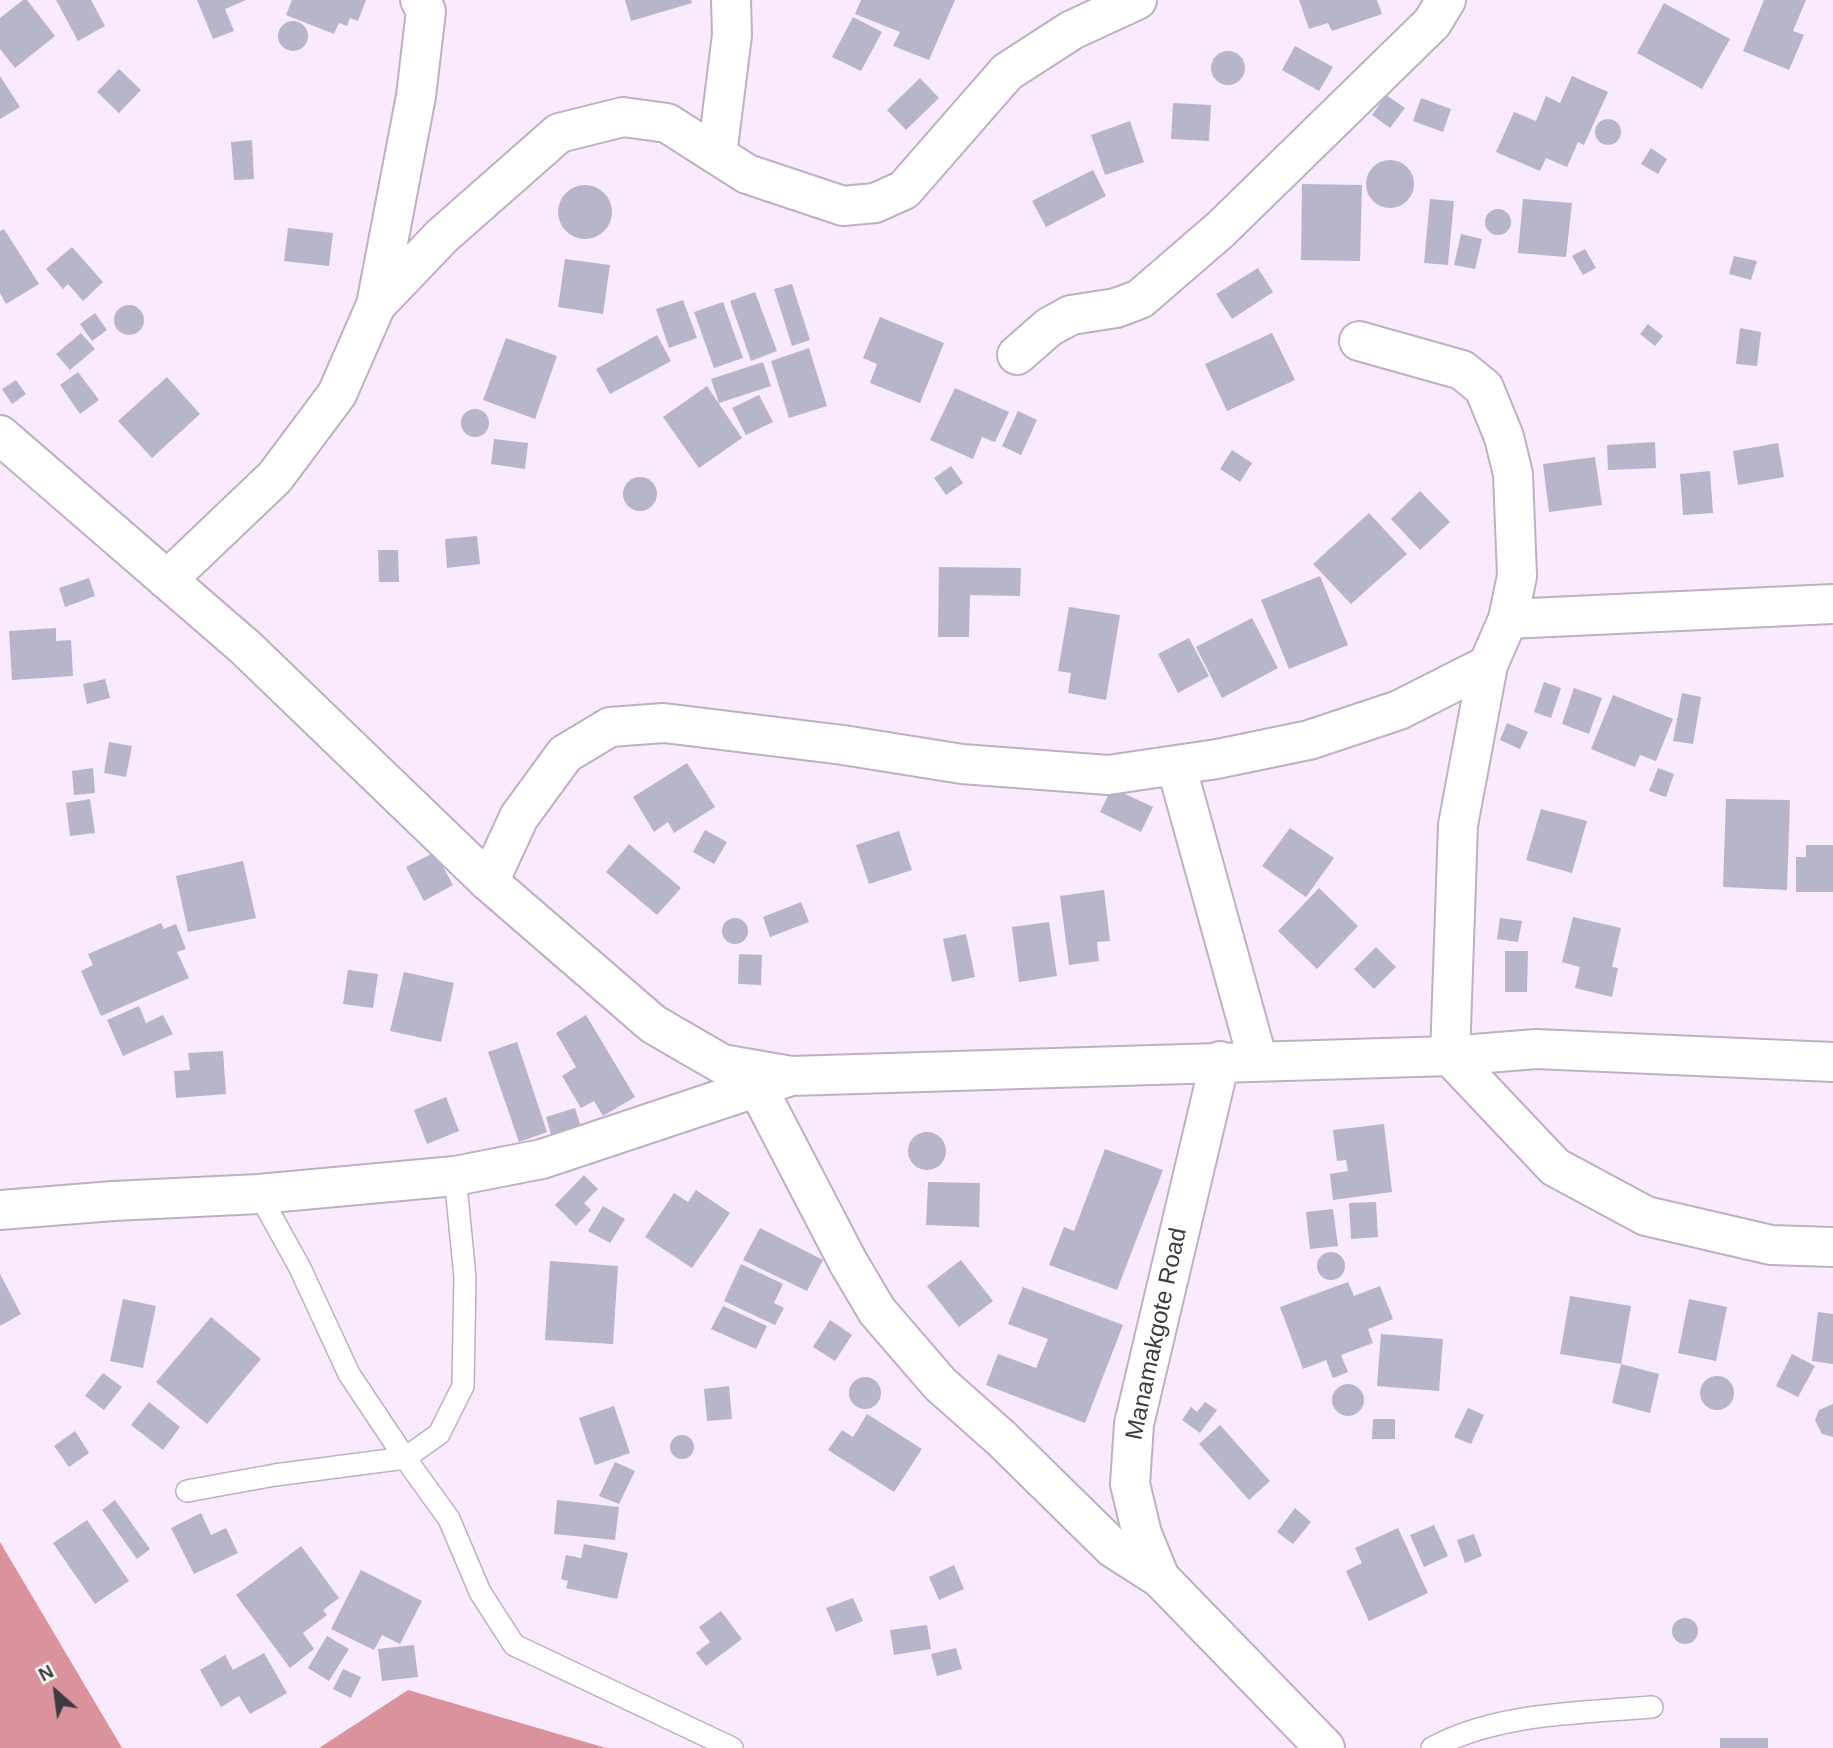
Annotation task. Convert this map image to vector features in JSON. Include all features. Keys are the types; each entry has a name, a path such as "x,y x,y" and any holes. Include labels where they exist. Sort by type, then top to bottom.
{"street":[{"path":"717,155 732,35 731,0"},
{"path":"376,305 442,236 559,133 623,117 667,123 747,174 843,206 874,203 904,190 1007,72 1072,30 1137,0"},
{"path":"1017,355 1048,327 1070,315 1116,308 1140,299 1221,229 1432,23 1446,0"},
{"path":"167,580 275,477 337,394 376,305 416,96 425,4"},
{"path":"1359,341 1462,370 1484,388 1504,438 1513,474 1517,576 1508,619 1488,665 1458,825 1450,1056 1555,1167 1646,1216 1772,1245 1833,1247"},
{"path":"0,435 245,647 489,882 653,1024 722,1064 774,1082 848,1262 877,1311 940,1384 1002,1439 1113,1548 1160,1578"},
{"path":"1508,619 1833,604"},
{"path":"489,882 519,817 565,754 610,727 664,723 842,745 962,764 1108,775 1309,740 1399,710 1488,665"},
{"path":"1177,765 1258,1061"},
{"path":"0,1210 113,1200 260,1194 454,1176 542,1159 774,1082 1220,1061 1450,1056 1536,1049 1833,1062"},
{"name":"Manamakgote Road","path":"1220,1061 1133,1424 1130,1484 1142,1534 1160,1578 1325,1748"}],"lane":[{"path":"187,1491 275,1475 405,1458 439,1434 463,1386 465,1277 454,1176"},
{"path":"260,1194 300,1268 349,1374 449,1519 480,1592 514,1645 732,1748"},
{"path":"1432,1748 1456,1735 1527,1719 1652,1707"}],"shaded area":[{"path":"0,1542 122,1748 0,1748"},
{"path":"408,1690 606,1748 319,1748"}],"building":[{"path":"23,0 27,0 55,36 15,68 0,49 0,18"},
{"path":"56,0 91,0 105,26 78,41"},
{"path":"197,0 246,0 225,9 234,31 213,39"},
{"path":"292,0 366,0 358,21 350,18 347,26 339,23 334,34 286,15"},
{"path":"625,0 691,0 692,3 631,21"},
{"path":"861,0 955,0 929,60 893,46 900,32 855,14"},
{"path":"1299,0 1377,0 1382,14 1332,31 1328,23 1309,29"},
{"path":"1764,0 1806,0 1793,31 1804,35 1789,70 1743,51"},
{"path":"1664,3 1730,39 1702,89 1637,53"},
{"path":"853,17 882,32 861,71 832,57"},
{"path":"293,21 299,22 307,30 307,42 299,50 293,51 287,50 279,42 278,36 279,30 287,22"},
{"path":"1295,46 1333,67 1319,91 1282,70"},
{"path":"1228,51 1240,56 1245,68 1240,80 1228,85 1216,80 1211,68 1216,56"},
{"path":"119,69 141,90 119,113 97,92"},
{"path":"0,76 20,107 0,119"},
{"path":"1572,76 1608,92 1584,145 1578,142 1567,167 1546,158 1540,171 1496,152 1514,112 1536,121 1546,96 1560,103"},
{"path":"920,78 939,98 906,130 887,110"},
{"path":"1386,95 1405,108 1390,128 1372,115"},
{"path":"1421,98 1451,109 1443,132 1413,121"},
{"path":"1173,103 1211,105 1209,141 1171,139"},
{"path":"1608,119 1617,123 1621,132 1617,141 1608,145 1599,141 1595,132 1599,123"},
{"path":"1130,121 1144,162 1105,175 1091,135"},
{"path":"252,140 254,179 234,180 231,142"},
{"path":"1651,148 1667,159 1658,174 1641,164"},
{"path":"1390,160 1407,167 1414,184 1407,201 1390,208 1373,201 1366,184 1373,167"},
{"path":"1093,170 1106,196 1046,227 1032,201"},
{"path":"1302,184 1362,185 1360,261 1301,260"},
{"path":"585,185 604,193 612,212 604,231 585,239 566,231 558,212 566,193"},
{"path":"1430,199 1454,201 1448,265 1424,263"},
{"path":"1523,199 1572,203 1566,257 1518,253"},
{"path":"1498,209 1507,213 1511,222 1507,231 1498,235 1489,231 1485,222 1489,213"},
{"path":"288,228 333,233 329,266 284,261"},
{"path":"4,229 39,284 6,304 0,293 0,231"},
{"path":"1461,234 1482,239 1475,269 1454,265"},
{"path":"72,247 103,282 83,301 68,284 63,289 46,269"},
{"path":"1585,249 1596,268 1583,275 1572,256"},
{"path":"1734,256 1757,261 1751,280 1729,274"},
{"path":"565,259 610,265 603,314 558,307"},
{"path":"1258,268 1273,292 1232,319 1216,294"},
{"path":"792,284 810,340 792,346 774,289"},
{"path":"755,292 777,351 751,361 730,301"},
{"path":"683,300 697,338 669,348 656,309"},
{"path":"723,302 743,358 714,368 694,312"},
{"path":"129,305 140,309 144,320 140,331 129,335 118,331 114,320 118,309"},
{"path":"95,313 107,330 92,341 80,324"},
{"path":"880,317 944,343 920,403 870,383 877,364 863,358"},
{"path":"1648,324 1663,336 1655,346 1640,334"},
{"path":"1740,328 1761,332 1757,366 1736,364"},
{"path":"81,333 95,349 70,370 56,354"},
{"path":"1272,333 1295,380 1227,411 1205,364"},
{"path":"657,335 671,361 610,394 596,369"},
{"path":"506,338 557,356 535,419 483,400"},
{"path":"809,348 827,406 789,418 771,361"},
{"path":"763,362 771,386 719,403 711,379"},
{"path":"78,372 99,400 80,414 60,385"},
{"path":"167,377 200,414 152,458 118,421"},
{"path":"16,380 26,394 12,404 2,389"},
{"path":"707,386 742,438 699,468 663,417"},
{"path":"955,388 1009,412 995,442 982,437 973,459 930,440"},
{"path":"759,395 773,422 746,435 732,408"},
{"path":"475,409 485,413 489,423 485,433 475,437 465,433 461,423 465,413"},
{"path":"1018,411 1037,420 1021,455 1002,446"},
{"path":"494,439 528,443 525,469 491,464"},
{"path":"1655,442 1656,468 1608,470 1607,445"},
{"path":"1778,443 1784,477 1738,485 1733,451"},
{"path":"1232,450 1252,463 1240,482 1220,469"},
{"path":"1595,457 1602,505 1549,512 1543,464"},
{"path":"951,466 963,483 946,495 934,478"},
{"path":"1710,471 1713,513 1683,515 1680,474"},
{"path":"640,477 652,482 657,494 652,506 640,511 628,506 623,494 628,482"},
{"path":"1420,491 1450,522 1420,550 1391,519"},
{"path":"1369,513 1407,554 1351,604 1313,564"},
{"path":"477,536 480,564 447,568 445,539"},
{"path":"378,550 398,550 399,582 379,582"},
{"path":"939,567 1021,568 1020,596 970,595 969,637 938,637"},
{"path":"1320,576 1348,645 1289,669 1261,600"},
{"path":"89,578 95,596 65,607 59,588"},
{"path":"1069,607 1120,615 1106,700 1068,693 1071,673 1058,671"},
{"path":"1252,618 1278,668 1222,698 1196,647"},
{"path":"56,628 56,641 71,640 73,676 12,680 9,631"},
{"path":"1189,638 1209,676 1178,693 1158,654"},
{"path":"105,679 110,698 87,704 83,684"},
{"path":"1544,682 1561,688 1551,718 1534,712"},
{"path":"1574,688 1602,698 1589,734 1562,724"},
{"path":"1682,693 1701,697 1693,744 1673,741"},
{"path":"1613,695 1673,719 1656,761 1640,755 1635,767 1591,749"},
{"path":"1507,723 1528,732 1520,749 1500,740"},
{"path":"109,742 132,746 126,777 104,773"},
{"path":"687,763 715,807 674,833 668,822 654,832 633,797"},
{"path":"93,768 95,793 74,795 72,771"},
{"path":"1658,768 1674,774 1666,797 1649,791"},
{"path":"1112,788 1153,807 1141,832 1100,812"},
{"path":"90,799 95,833 70,836 66,803"},
{"path":"1726,799 1790,800 1787,890 1723,887"},
{"path":"1541,809 1587,821 1572,873 1526,860"},
{"path":"1290,828 1334,858 1306,897 1262,866"},
{"path":"705,830 727,842 714,864 693,852"},
{"path":"899,831 912,870 869,884 856,845"},
{"path":"629,844 681,888 657,915 606,872"},
{"path":"1806,845 1833,845 1833,892 1796,892 1796,857 1806,857"},
{"path":"435,852 453,885 424,901 406,867"},
{"path":"243,861 256,918 188,932 176,876"},
{"path":"1319,888 1358,926 1317,969 1278,931"},
{"path":"1104,890 1110,941 1097,942 1099,961 1069,965 1060,896"},
{"path":"801,902 809,922 770,937 763,917"},
{"path":"1573,917 1621,928 1612,967 1618,968 1612,997 1575,988 1580,967 1562,962"},
{"path":"735,918 744,922 748,931 744,940 735,944 726,940 722,931 726,922"},
{"path":"1500,918 1522,921 1518,942 1497,939"},
{"path":"1049,922 1057,976 1019,982 1012,927"},
{"path":"161,923 164,929 176,924 186,949 177,952 189,978 101,1016 81,971 93,965 88,954"},
{"path":"966,934 975,977 952,982 943,939"},
{"path":"1376,947 1396,967 1374,989 1354,969"},
{"path":"1505,951 1528,951 1527,992 1505,992"},
{"path":"739,954 762,955 761,985 738,984"},
{"path":"348,970 378,974 373,1008 343,1004"},
{"path":"404,972 454,983 441,1042 390,1031"},
{"path":"139,1006 146,1023 163,1015 173,1034 123,1056 107,1020"},
{"path":"586,1015 635,1097 603,1116 594,1101 581,1108 562,1076 576,1067 556,1033"},
{"path":"517,1042 547,1132 519,1142 488,1052"},
{"path":"223,1051 226,1094 176,1098 174,1071 190,1070 188,1053"},
{"path":"446,1097 459,1131 427,1144 414,1110"},
{"path":"575,1108 584,1136 554,1145 546,1117"},
{"path":"1384,1124 1392,1192 1333,1200 1330,1174 1348,1171 1346,1160 1337,1161 1333,1130"},
{"path":"927,1132 941,1137 946,1151 941,1165 927,1170 913,1165 908,1151 913,1137"},
{"path":"1105,1149 1163,1170 1117,1290 1049,1265 1064,1227 1074,1231"},
{"path":"584,1175 598,1189 584,1203 591,1210 576,1226 555,1205"},
{"path":"928,1182 980,1183 979,1227 926,1225"},
{"path":"696,1190 730,1213 692,1268 645,1237 674,1193 688,1202"},
{"path":"1376,1202 1378,1237 1351,1239 1349,1203"},
{"path":"603,1206 625,1219 610,1243 588,1231"},
{"path":"1333,1209 1338,1246 1310,1249 1306,1212"},
{"path":"760,1228 823,1260 807,1291 743,1260"},
{"path":"1331,1252 1341,1256 1345,1266 1341,1276 1331,1280 1321,1276 1317,1266 1321,1256"},
{"path":"961,1260 993,1301 959,1327 927,1286"},
{"path":"550,1261 618,1266 613,1344 545,1340"},
{"path":"741,1264 783,1284 774,1303 784,1308 775,1325 724,1301"},
{"path":"0,1274 21,1314 0,1326"},
{"path":"1348,1282 1354,1296 1380,1286 1393,1319 1368,1329 1373,1343 1341,1355 1348,1372 1333,1378 1326,1360 1303,1369 1280,1307"},
{"path":"1023,1287 1123,1325 1085,1423 986,1385 998,1354 1036,1368 1048,1339 1008,1324"},
{"path":"1570,1296 1631,1306 1621,1364 1560,1354"},
{"path":"123,1299 156,1306 143,1368 110,1361"},
{"path":"1689,1299 1727,1307 1716,1361 1678,1353"},
{"path":"723,1306 767,1326 756,1349 711,1329"},
{"path":"1818,1312 1833,1314 1833,1364 1812,1361"},
{"path":"211,1317 261,1359 207,1424 156,1382"},
{"path":"830,1320 852,1335 835,1361 813,1347"},
{"path":"1381,1334 1443,1339 1439,1391 1377,1386"},
{"path":"1792,1354 1815,1366 1798,1397 1776,1386"},
{"path":"1621,1364 1659,1374 1650,1413 1612,1403"},
{"path":"103,1373 122,1387 104,1410 85,1396"},
{"path":"1717,1376 1729,1381 1734,1393 1729,1405 1717,1410 1705,1405 1700,1393 1705,1381"},
{"path":"865,1377 876,1382 881,1393 876,1404 865,1409 854,1404 849,1393 854,1382"},
{"path":"1348,1384 1359,1389 1364,1400 1359,1411 1348,1416 1337,1411 1332,1400 1337,1389"},
{"path":"729,1386 732,1419 707,1421 704,1389"},
{"path":"149,1402 180,1427 163,1450 131,1425"},
{"path":"1205,1402 1217,1410 1200,1433 1182,1420 1191,1407 1197,1412"},
{"path":"1833,1404 1833,1437 1822,1434 1815,1420 1819,1410"},
{"path":"614,1406 630,1453 595,1465 579,1418"},
{"path":"1468,1408 1484,1415 1471,1444 1454,1437"},
{"path":"867,1414 922,1449 894,1492 828,1450 842,1430 853,1437"},
{"path":"1373,1419 1395,1419 1395,1439 1372,1439"},
{"path":"1220,1425 1270,1481 1249,1500 1199,1444"},
{"path":"75,1431 89,1453 69,1467 54,1446"},
{"path":"682,1435 693,1442 694,1447 687,1458 682,1459 671,1452 670,1447 677,1436"},
{"path":"615,1462 635,1471 619,1504 599,1496"},
{"path":"115,1500 150,1549 137,1559 102,1510"},
{"path":"557,1500 619,1507 615,1540 554,1534"},
{"path":"1295,1508 1311,1522 1293,1544 1277,1532"},
{"path":"201,1513 211,1535 226,1528 238,1553 194,1574 171,1528"},
{"path":"87,1520 129,1581 95,1604 53,1543"},
{"path":"1434,1525 1448,1556 1424,1567 1410,1535"},
{"path":"1398,1528 1428,1593 1369,1621 1346,1571 1362,1563 1355,1548"},
{"path":"1474,1534 1482,1556 1465,1563 1457,1540"},
{"path":"584,1544 628,1553 617,1599 566,1588 568,1581 561,1579 566,1555 581,1558"},
{"path":"301,1546 339,1598 323,1610 327,1615 303,1633 314,1649 290,1668 236,1595"},
{"path":"954,1565 964,1589 939,1600 929,1577"},
{"path":"361,1570 422,1601 400,1644 382,1635 374,1650 331,1629"},
{"path":"853,1598 863,1621 836,1632 826,1608"},
{"path":"721,1611 742,1639 706,1666 696,1653 710,1642 699,1627"},
{"path":"1685,1618 1694,1622 1698,1631 1694,1640 1685,1644 1676,1640 1672,1631 1676,1622"},
{"path":"927,1625 931,1649 894,1655 890,1630"},
{"path":"327,1636 349,1649 329,1681 308,1668"},
{"path":"414,1645 418,1677 382,1681 378,1649"},
{"path":"956,1648 962,1669 937,1676 931,1654"},
{"path":"264,1653 287,1693 250,1714 239,1696 221,1707 200,1670 225,1655 233,1670"},
{"path":"343,1669 361,1677 351,1698 333,1689"},
{"path":"1720,1738 1768,1738 1768,1748 1720,1748"}]}
